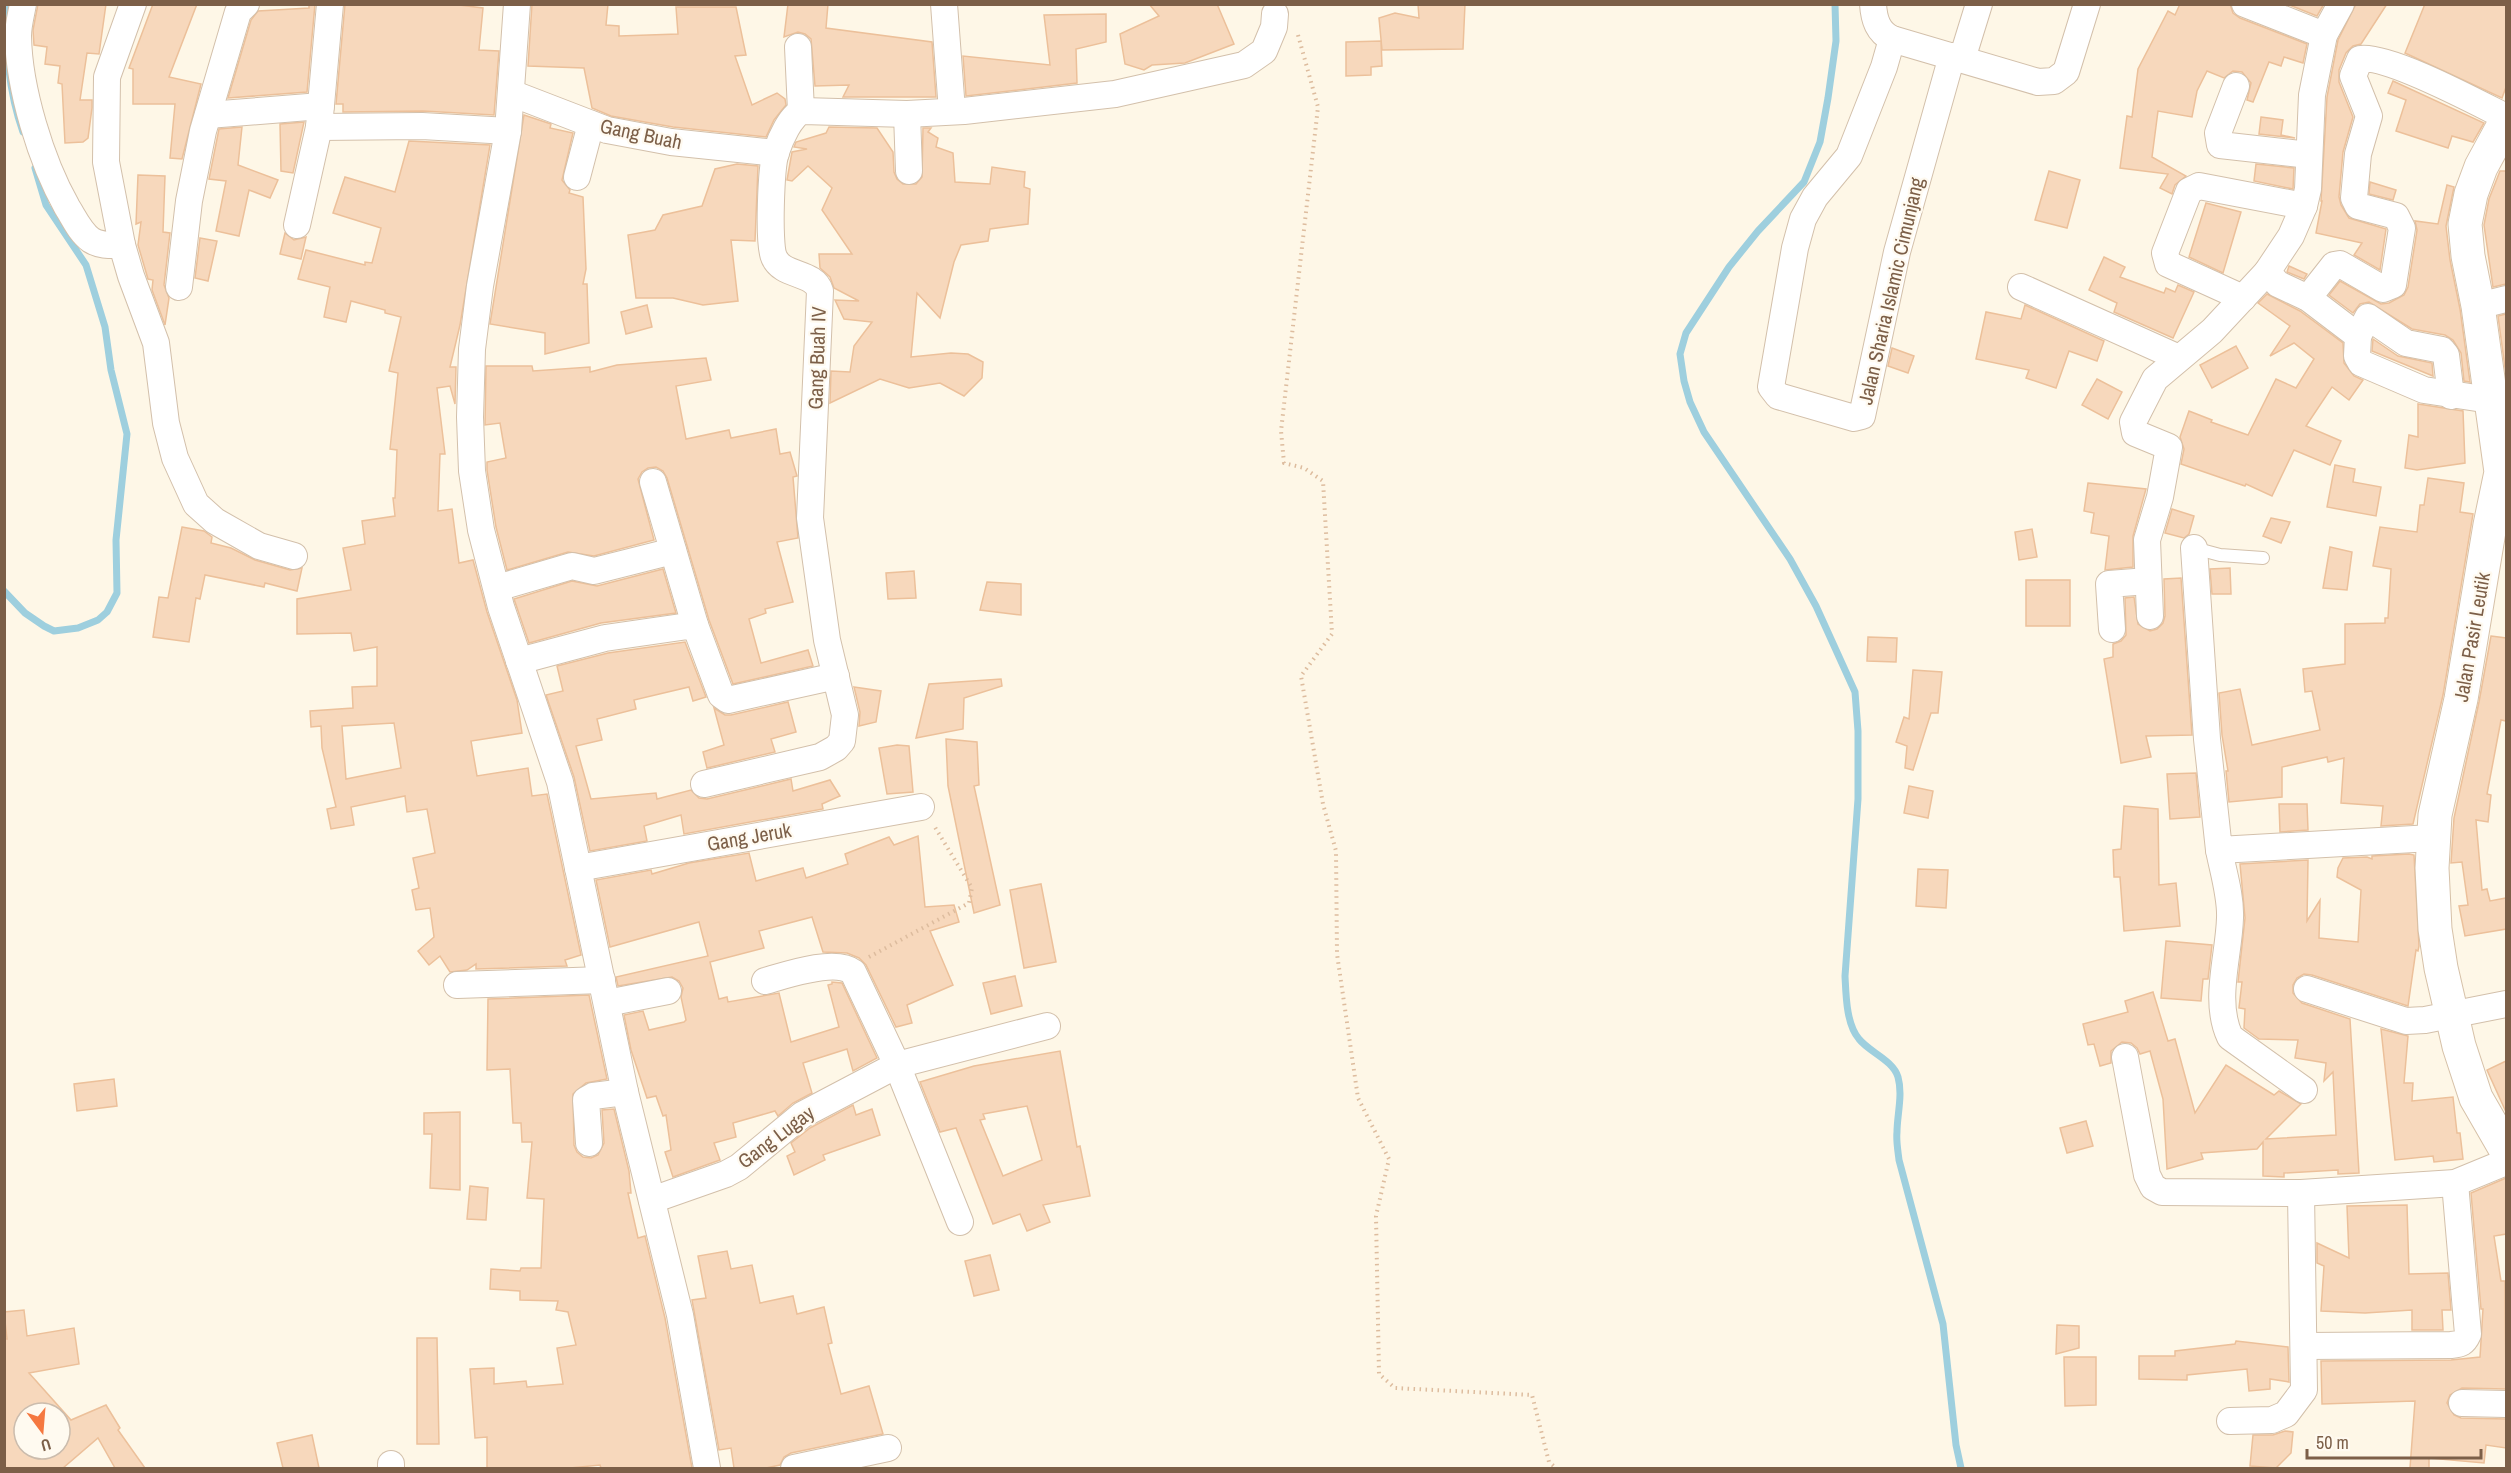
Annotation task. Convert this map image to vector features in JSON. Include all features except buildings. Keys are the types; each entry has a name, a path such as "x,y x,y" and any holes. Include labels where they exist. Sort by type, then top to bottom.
{"street":[{"path":"23,4 18,35 22,71 38,143 55,185 82,233 93,242 122,245"},
{"path":"133,4 107,77 106,162 122,245 156,343 166,423 175,458 196,504 215,521 259,546 294,556"},
{"path":"179,287 189,201 208,115 238,12 246,4"},
{"path":"297,225 320,116 330,4"},
{"path":"517,4 508,130 480,286 472,349 470,417 472,471 481,530 496,588 560,782 625,1092 680,1315 707,1468"},
{"path":"944,4 952,111"},
{"path":"1873,4 1874,15 1881,33 1892,39 2038,82 2054,81 2066,72 2087,4"},
{"name":"Jalan Sharia Islamic Cimunjang","path":"1892,39 1884,67 1849,156 1815,197 1803,219 1795,248 1771,387 1778,396 1854,418 1862,416 1897,252 1957,58 1979,4"},
{"path":"2245,4 2324,35"},
{"path":"2150,616 2147,540 2160,497 2169,447 2135,433 2133,422 2155,379 2212,331 2268,272 2291,236 2304,206 2308,189 2312,95 2324,35 2341,4"},
{"path":"776,153 795,115 801,111 907,114 952,111 1115,94 1244,65 1264,51 1274,27 1275,14"},
{"path":"798,47 801,111"},
{"path":"2308,298 2334,265 2340,264 2383,289 2392,285 2403,228 2400,220 2396,216 2358,206 2354,198 2358,154 2369,116 2353,76 2360,59 2373,60 2416,73 2505,128"},
{"path":"2236,86 2217,133 2220,145 2309,155"},
{"name":"Gang Buah","path":"511,93 607,130 671,141 776,153"},
{"path":"907,114 909,171"},
{"path":"208,115 320,116 422,126 508,130"},
{"path":"577,177 591,124"},
{"name":"Jalan Pasir Leutik","path":"2505,128 2481,167 2471,194 2466,224 2468,256 2492,302 2490,400 2501,472 2461,699 2439,792 2432,838 2434,929 2450,1014 2467,1076 2476,1098 2506,1150"},
{"name":"Gang Buah IV","path":"776,153 772,185 773,255 786,270 814,281 820,291 810,518 824,620 836,676"},
{"path":"2243,298 2168,264 2165,253 2189,191 2199,186 2304,206"},
{"path":"2268,272 2278,284 2308,298 2358,336"},
{"path":"2020,287 2179,358"},
{"path":"2451,396 2446,355 2442,350 2406,343 2368,317 2358,336 2357,356 2361,363 2424,390 2451,396 2490,400"},
{"path":"653,483 695,625 721,695 728,700 836,676 845,715 844,735 836,748 820,757 704,784"},
{"path":"2193,548 2207,739 2219,850 2230,918 2222,1013 2230,1037 2304,1090"},
{"path":"496,588 573,566 594,571 673,551"},
{"path":"2112,630 2108,592 2110,582 2148,581"},
{"path":"519,661 605,638 695,625"},
{"name":"Gang Jeruk","path":"578,868 921,807"},
{"path":"2219,850 2432,838"},
{"path":"765,981 830,966 848,968 857,978 897,1065 960,1222"},
{"path":"456,985 604,991 668,991"},
{"path":"2307,989 2406,1021 2425,1020 2506,1004"},
{"name":"Gang Lugay","path":"652,1200 726,1174 739,1167 802,1115 897,1065 1047,1026"},
{"path":"2125,1057 2147,1175 2153,1187 2162,1192 2301,1193 2455,1183 2506,1162"},
{"path":"589,1143 586,1100 593,1096 625,1092"},
{"path":"2304,1346 2451,1345 2465,1341 2468,1334 2455,1183"},
{"path":"2230,1421 2272,1420 2286,1414 2304,1390 2301,1193"},
{"path":"2462,1403 2506,1404"},
{"path":"794,1468 888,1448"}],"lane":[{"path":"2193,548 2220,555 2264,558"}],"path":[{"path":"1297,30 1318,107 1281,431 1284,463 1304,468 1323,481 1332,634 1302,676 1323,804 1336,851 1337,954 1358,1098 1389,1159 1376,1216 1379,1374 1395,1388 1532,1395 1549,1462 1556,1468"},
{"path":"848,968 969,903 972,888 921,807"}],"waterway":[{"path":"5,4 11,85 23,132"},
{"path":"1835,4 1836,41 1828,98 1820,142 1804,182 1758,231 1729,267 1686,333 1680,354 1690,402 1704,432 1790,559 1816,606 1855,692 1858,731 1858,799 1845,976 1848,1009 1851,1025 1859,1039 1886,1061 1898,1077 1899,1160 1943,1324 1956,1445 1961,1468"},
{"path":"4,591 25,613 54,631 78,628 98,620 107,612 117,593 116,540 127,434 111,370 105,327 86,265 46,205 35,168"}]}
